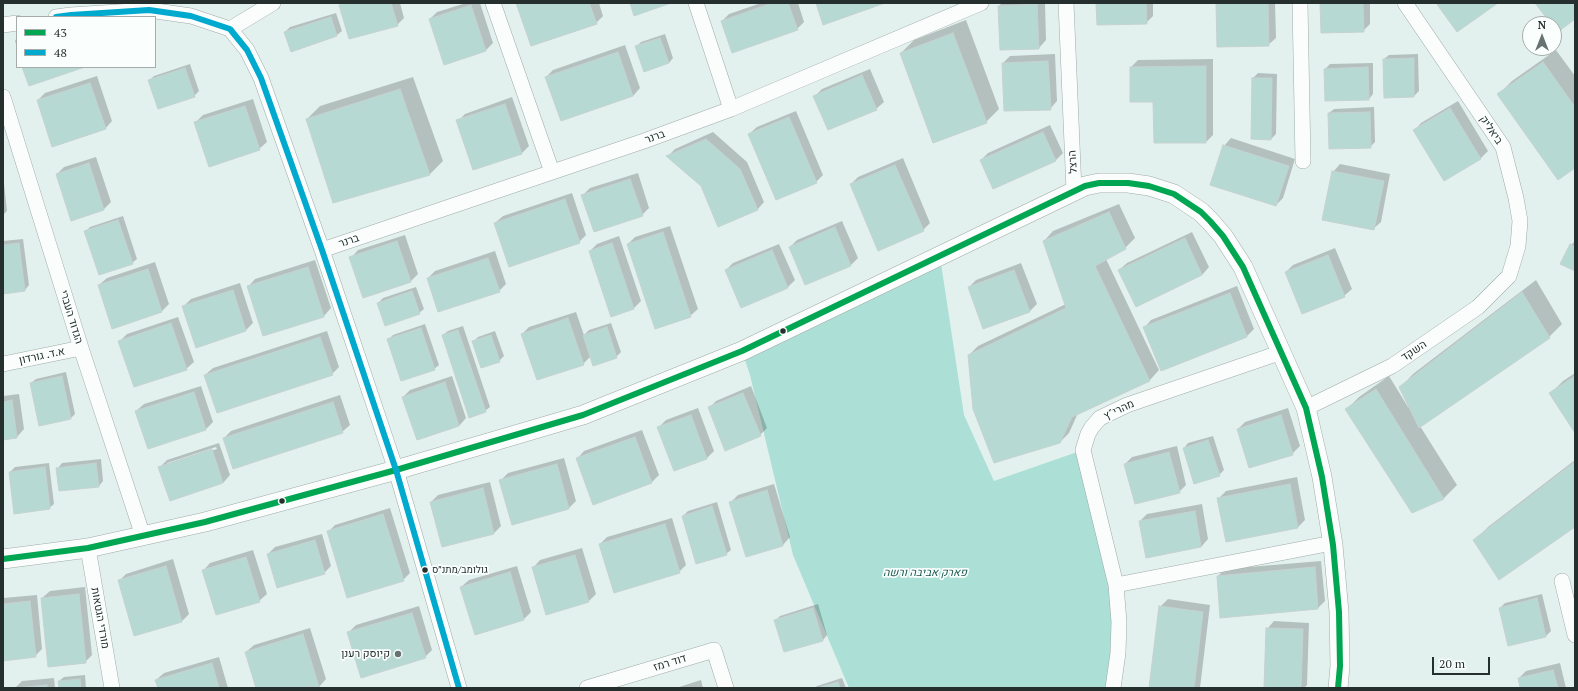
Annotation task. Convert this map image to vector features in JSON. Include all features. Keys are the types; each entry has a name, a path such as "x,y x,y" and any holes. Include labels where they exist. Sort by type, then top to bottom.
{"street":[{"path":"230,28 273,3"},
{"path":"493,3 552,172"},
{"path":"696,3 731,109"},
{"name":"ברנר","path":"322,250 644,141 731,109 980,3"},
{"name":"הרצל","path":"1066,3 1074,191"},
{"path":"1300,3 1303,161"},
{"name":"ביאליק","path":"1405,3 1503,147 1516,198 1520,221 1518,246 1509,276"},
{"path":"64,16 150,10 192,16 230,28 247,50 261,78 322,250 396,470 459,688"},
{"path":"3,25 16,23"},
{"name":"הגדוד העברי","path":"3,97 81,348 143,536"},
{"path":"3,560 88,548 251,510 396,470 584,414 742,351 960,248 1085,186 1099,183 1128,183 1138,184 1174,194 1201,212 1223,236 1243,267 1306,408 1322,477 1332,543 1339,612 1340,666 1338,688"},
{"name":"השקד","path":"1306,408 1392,366 1478,307 1509,276"},
{"name":"א.ד. גורדון","path":"3,364 81,348"},
{"name":"מהרי\"ץ","path":"1113,688 1118,653 1119,622 1116,585 1083,450 1084,443 1092,427 1100,418 1127,405 1282,352"},
{"path":"1116,585 1332,543"},
{"name":"מורדי הגטאות","path":"88,548 112,688"},
{"path":"1562,581 1575,636"},
{"name":"דוד רמז","path":"587,688 714,650 726,688"}],"green space":[{"name":"פארק אביבה ורשה","path":"940,257 964,415 994,481 1083,450 1116,585 1113,688 849,688 793,555 750,375 742,351"}],"building":[{"path":"348,3 391,3 398,26 349,39 339,5"},
{"path":"516,3 589,3 597,24 531,46"},
{"path":"630,3 671,3 634,16"},
{"path":"772,3 788,3 798,30 732,53 721,21"},
{"path":"816,3 885,3 823,25"},
{"path":"1096,3 1146,3 1147,24 1097,25"},
{"path":"1216,3 1268,3 1269,46 1217,47"},
{"path":"1320,3 1363,3 1364,32 1321,33"},
{"path":"1436,3 1498,3 1457,32"},
{"path":"1535,3 1575,3 1575,19 1562,29 1562,16 1545,16"},
{"path":"1037,4 1039,49 1000,50 998,6"},
{"path":"471,5 486,51 444,65 429,19"},
{"path":"331,17 337,36 291,52 284,32"},
{"path":"953,33 987,123 933,143 900,53"},
{"path":"660,38 669,63 644,72 635,46"},
{"path":"618,52 633,96 561,121 545,77"},
{"path":"1414,58 1414,97 1384,98 1383,59"},
{"path":"1048,61 1051,110 1004,111 1002,63"},
{"path":"1543,62 1575,107 1575,168 1558,180 1497,94"},
{"path":"1206,66 1206,143 1154,143 1153,102 1130,102 1130,67"},
{"path":"1368,67 1369,100 1325,101 1324,69"},
{"path":"22,68 82,68 29,86"},
{"path":"185,68 195,97 158,109 148,80"},
{"path":"862,75 877,110 828,130 813,96"},
{"path":"1252,78 1272,78 1271,140 1251,139"},
{"path":"90,83 106,129 52,147 37,100"},
{"path":"400,89 430,175 333,203 306,119"},
{"path":"505,104 522,154 473,170 456,120"},
{"path":"245,106 260,150 209,167 194,122"},
{"path":"1450,108 1481,159 1444,181 1413,130"},
{"path":"1370,112 1371,148 1329,149 1328,113"},
{"path":"789,117 817,183 776,200 748,134"},
{"path":"1043,132 1056,161 993,189 980,160"},
{"path":"706,139 740,169 758,210 718,227 701,186 666,156"},
{"path":"1223,145 1289,166 1276,206 1210,185"},
{"path":"89,163 104,210 71,221 56,174"},
{"path":"895,165 924,231 878,251 850,184"},
{"path":"1332,171 1384,181 1374,230 1322,220"},
{"path":"630,179 643,216 594,232 581,195"},
{"path":"565,199 580,243 509,267 494,223"},
{"path":"1109,212 1126,249 1095,266 1150,381 1072,417 1060,443 994,463 973,409 968,355 1066,308 1043,241"},
{"path":"118,220 133,264 99,275 84,231"},
{"path":"835,227 851,266 805,285 789,247"},
{"path":"663,232 691,317 655,329 627,244"},
{"path":"1185,238 1202,275 1136,307 1118,270"},
{"path":"397,241 411,282 363,298 349,257"},
{"path":"19,243 25,291 3,294 3,245"},
{"path":"612,243 634,309 611,317 589,251"},
{"path":"1570,244 1575,247 1575,271 1560,264"},
{"path":"772,250 788,288 741,308 725,270"},
{"path":"1328,255 1345,297 1302,314 1285,272"},
{"path":"488,258 500,292 438,312 427,278"},
{"path":"308,267 324,317 263,336 247,286"},
{"path":"148,269 162,312 112,329 98,285"},
{"path":"1014,270 1030,312 983,329 968,287"},
{"path":"233,290 246,331 196,348 182,306"},
{"path":"412,291 420,314 385,326 377,303"},
{"path":"1522,292 1550,338 1419,428 1399,387"},
{"path":"1230,293 1247,337 1161,371 1143,327"},
{"path":"568,318 584,365 537,380 521,334"},
{"path":"171,323 187,370 134,387 118,341"},
{"path":"607,327 617,358 593,366 583,335"},
{"path":"421,328 435,370 401,381 387,339"},
{"path":"458,330 486,412 469,418 442,335"},
{"path":"491,335 500,362 481,368 472,341"},
{"path":"320,337 333,375 217,413 204,375"},
{"path":"62,376 71,419 39,426 30,383"},
{"path":"1575,376 1575,433 1549,393"},
{"path":"445,382 459,426 417,440 402,397"},
{"path":"1376,389 1444,499 1412,513 1345,409"},
{"path":"194,392 206,430 148,449 135,411"},
{"path":"743,393 761,436 725,451 708,407"},
{"path":"12,400 17,438 3,440 3,402"},
{"path":"333,402 343,433 233,469 223,438"},
{"path":"691,415 707,459 674,471 657,427"},
{"path":"1281,415 1293,455 1249,468 1237,429"},
{"path":"635,437 652,483 593,505 576,458"},
{"path":"1208,440 1220,476 1194,484 1183,448"},
{"path":"212,449 223,483 170,501 158,467"},
{"path":"1169,452 1180,493 1135,504 1124,464"},
{"path":"96,463 99,487 59,491 56,468"},
{"path":"1573,463 1575,466 1575,527 1499,580 1473,540"},
{"path":"557,464 569,509 512,525 499,480"},
{"path":"45,467 50,509 14,514 9,472"},
{"path":"1290,484 1298,528 1226,542 1217,498"},
{"path":"483,488 494,534 442,547 430,502"},
{"path":"767,490 783,546 746,557 729,502"},
{"path":"712,506 727,555 696,564 682,516"},
{"path":"1195,511 1201,547 1146,558 1139,521"},
{"path":"383,514 404,581 347,598 327,531"},
{"path":"665,524 680,573 614,593 599,544"},
{"path":"315,540 325,574 277,588 267,554"},
{"path":"575,555 589,602 546,615 532,567"},
{"path":"246,557 260,602 216,615 202,570"},
{"path":"166,566 182,622 134,636 118,580"},
{"path":"1315,567 1318,609 1220,618 1217,576"},
{"path":"510,572 524,620 475,635 460,587"},
{"path":"79,594 86,663 48,667 41,598"},
{"path":"1537,598 1546,637 1508,646 1499,608"},
{"path":"30,601 36,657 3,661 3,604"},
{"path":"1159,606 1203,612 1194,688 1149,688"},
{"path":"813,608 823,641 784,652 774,620"},
{"path":"412,613 426,658 361,678 347,632"},
{"path":"1266,628 1303,629 1301,688 1264,688"},
{"path":"303,634 319,687 256,688 245,652"},
{"path":"212,663 219,688 158,688 155,680"},
{"path":"1553,670 1558,688 1520,688 1518,678"},
{"path":"80,679 81,688 59,688 58,681"},
{"path":"838,682 840,688 817,688"},
{"path":"47,685 47,688 15,688"}],"transit line":[{"name":"48","path":"64,16 149,10 191,16 230,29 247,50 261,78 322,250 396,470 459,688"},
{"name":"43","path":"3,559 88,548 205,522 396,470 583,415 742,351 1085,186 1099,183 1128,183 1149,186 1174,194 1201,212 1223,236 1243,267 1306,408 1322,477 1333,545 1339,612 1340,666 1338,688"}],"place":[{"name":"גולומב/מתנ״ס","path":"425,570"},
{"name":"קיוסק רענן","path":"398,654"}]}
